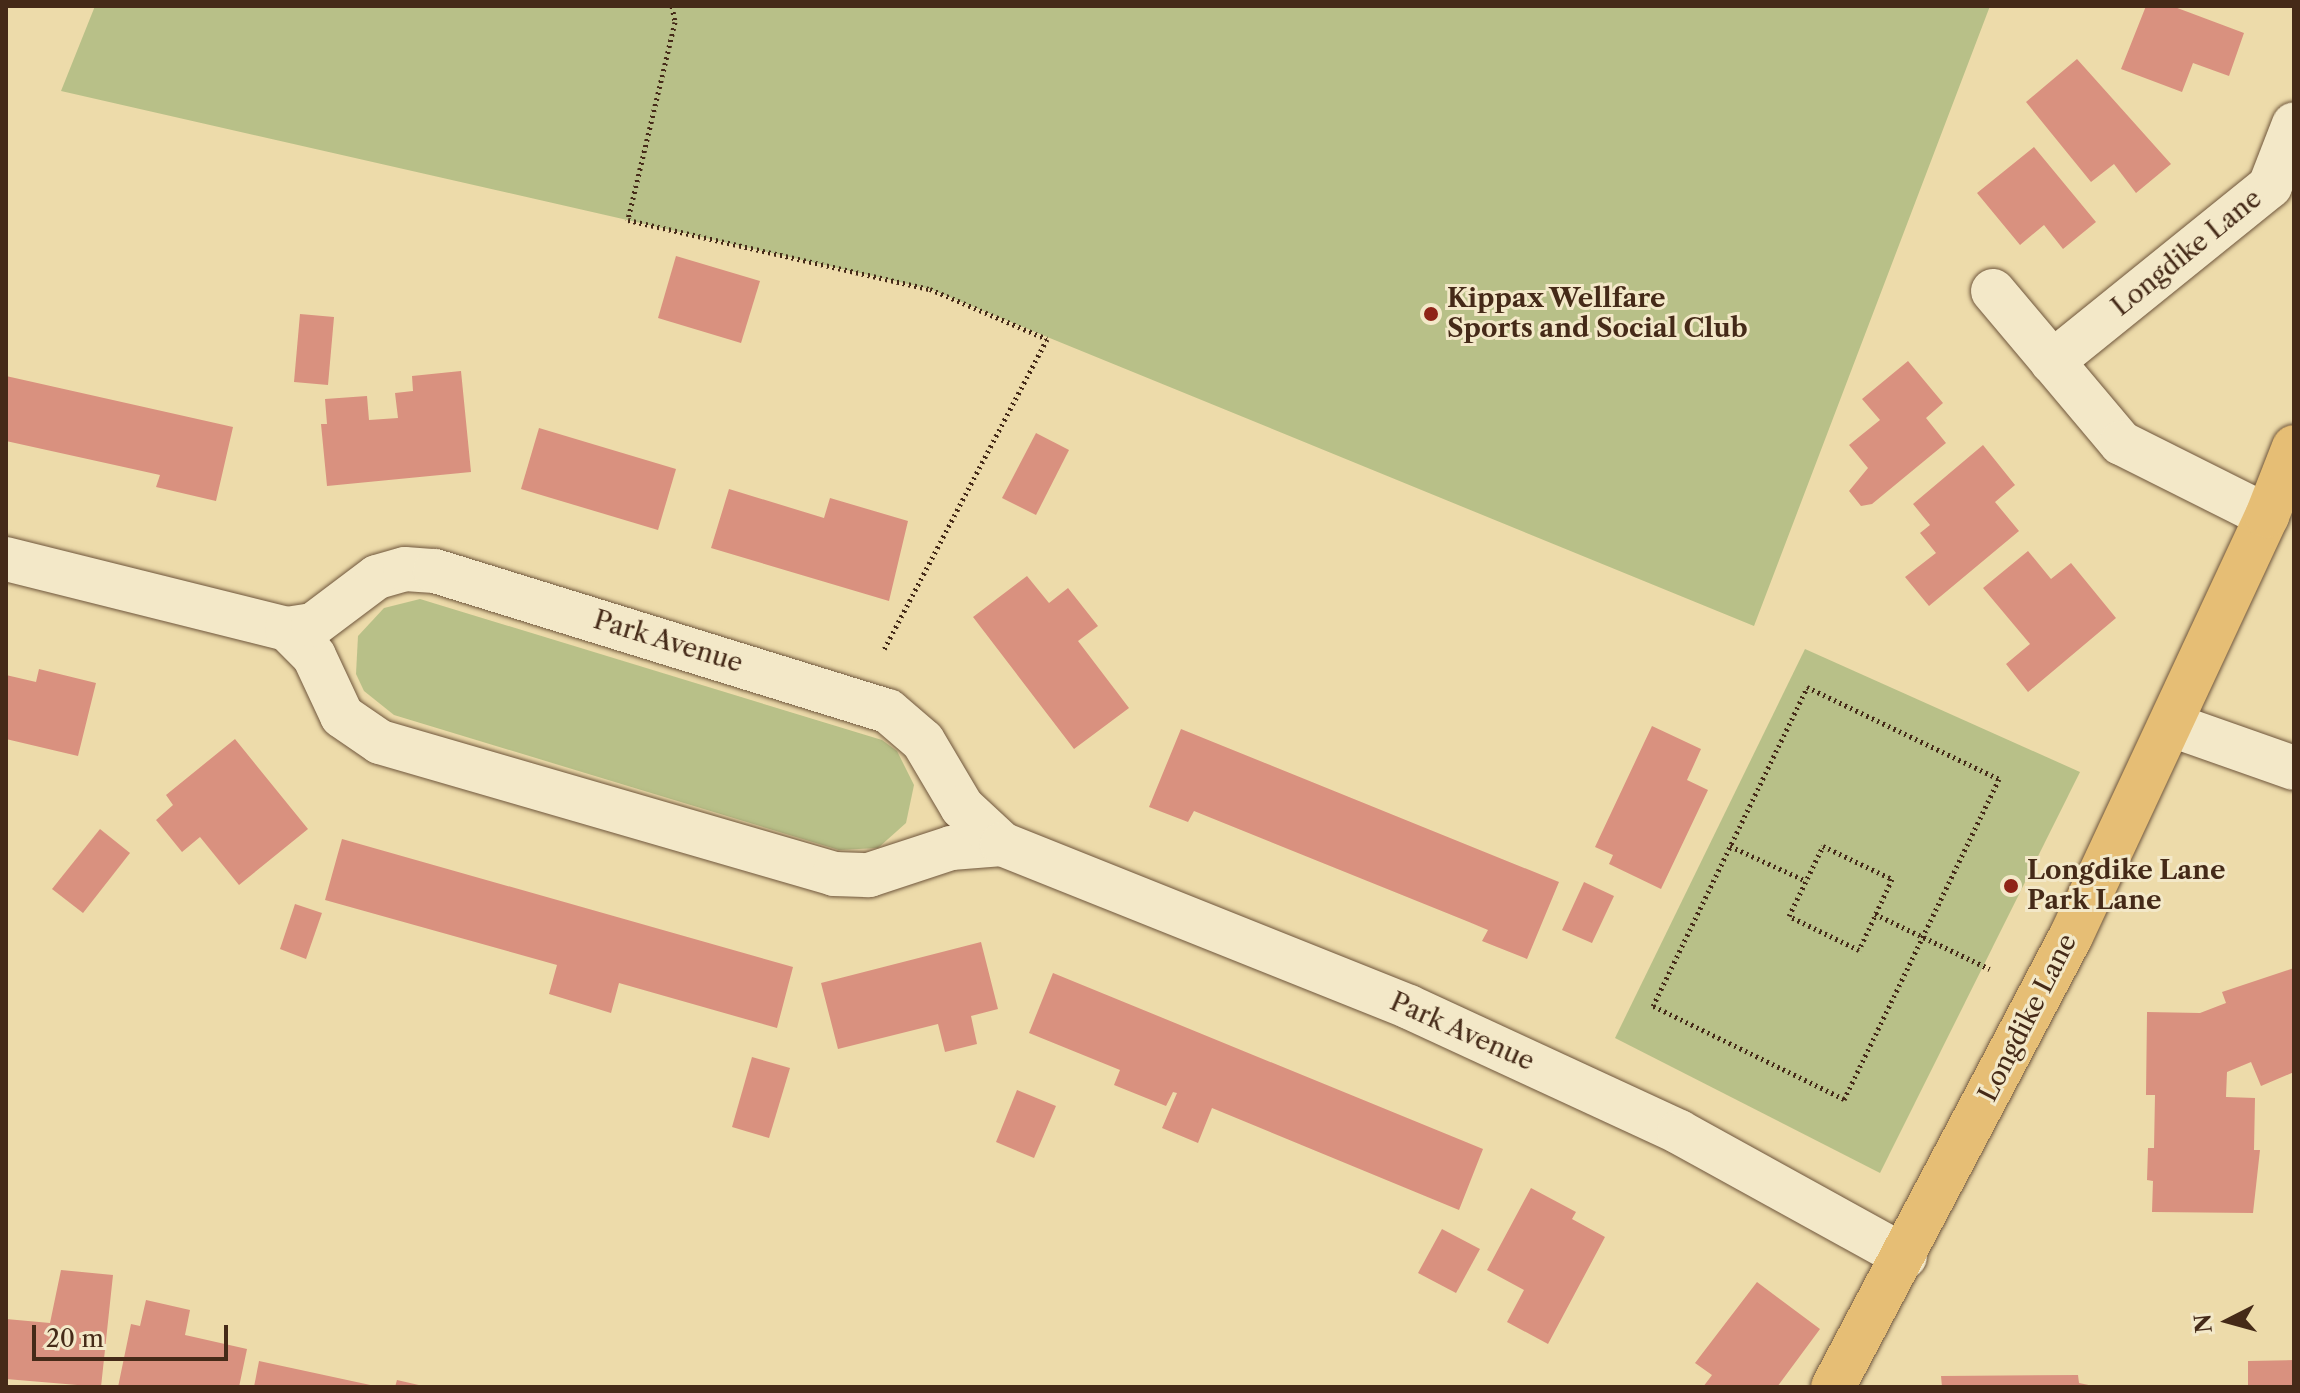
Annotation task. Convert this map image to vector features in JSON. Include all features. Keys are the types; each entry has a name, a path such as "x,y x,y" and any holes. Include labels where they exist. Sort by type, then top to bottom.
{"main road":[{"name":"Longdike Lane","path":"1833,1387 1905,1257 2041,994 2172,725 2267,516 2294,447"}],"street":[{"name":"Longdike Lane","path":"2052,362 2270,186 2294,124"},
{"path":"1993,291 2121,443 2267,516"},
{"path":"6,559 287,629"},
{"name":"Park Avenue","path":"287,629 313,625 377,577 405,569 435,571 858,699 908,723 962,807 1002,844 1409,1007 1679,1132 1905,1257"},
{"name":"Park Avenue","path":"287,629 314,656 342,716 380,742 834,874 869,875 951,848 1002,844"},
{"path":"2172,725 2294,768"}],"path":[{"path":"672,6 675,22 628,220 930,289 1047,339 858,699"},
{"path":"1807,687 1999,779 1844,1099 1653,1006 1730,846 1807,687"},
{"path":"1730,846 1806,881"},
{"path":"1823,846 1892,879 1875,914 1859,950 1789,916 1823,846"},
{"path":"1875,914 2041,994"}],"green space":[{"name":"Kippax Wellfare Sports and Social Club","path":"95,6 1990,6 1754,626 930,289 61,91"},
{"path":"420,599 882,740 897,751 914,785 906,823 878,848 839,850 394,715 364,691 356,674 358,636 384,608"},
{"path":"1805,649 2080,772 1880,1173 1615,1038"}],"building":[{"path":"2146,6 2172,6 2244,33 2229,76 2193,63 2182,92 2121,69"},
{"path":"2077,59 2171,164 2136,193 2114,164 2091,182 2026,102"},
{"path":"2034,147 2096,222 2063,249 2044,225 2020,245 1977,193"},
{"path":"676,256 760,281 741,343 658,318"},
{"path":"300,314 334,317 328,385 294,382"},
{"path":"1908,361 1943,403 1926,418 1946,443 1872,504 1861,506 1849,491 1868,468 1849,445 1880,420 1862,399"},
{"path":"461,371 471,472 327,486 321,424 327,424 325,399 367,396 369,420 398,418 395,393 413,391 412,376"},
{"path":"6,376 233,427 216,501 156,487 160,475 6,441"},
{"path":"539,428 676,469 658,530 521,489"},
{"path":"1036,433 1069,450 1036,515 1002,498"},
{"path":"1983,445 2015,485 1995,502 2019,531 1929,606 1905,577 1936,553 1920,533 1930,525 1913,504"},
{"path":"729,489 824,518 830,498 908,521 889,601 711,548"},
{"path":"2028,551 2051,579 2071,563 2116,618 2028,692 2006,664 2030,644 1983,588"},
{"path":"1027,576 1049,603 1068,588 1098,626 1078,641 1129,708 1074,749 973,617"},
{"path":"39,669 96,683 78,756 6,739 6,675 36,682"},
{"path":"1652,726 1701,749 1687,780 1708,790 1661,889 1609,864 1613,855 1595,847"},
{"path":"1181,729 1559,882 1527,959 1482,941 1488,930 1194,811 1188,822 1149,807"},
{"path":"235,739 308,829 239,885 200,837 182,852 156,820 173,805 166,795"},
{"path":"100,829 130,853 83,913 52,889"},
{"path":"342,839 793,967 777,1028 619,983 611,1013 549,994 557,965 325,900"},
{"path":"1584,882 1614,896 1592,943 1562,930"},
{"path":"295,904 322,913 306,959 280,949"},
{"path":"981,942 998,1009 971,1016 977,1044 945,1052 938,1024 838,1049 821,983"},
{"path":"2294,968 2294,1072 2261,1086 2251,1062 2227,1072 2226,1097 2255,1098 2254,1150 2260,1150 2253,1213 2152,1212 2153,1181 2147,1180 2148,1148 2154,1148 2155,1095 2146,1095 2147,1012 2200,1013 2226,1003 2222,992"},
{"path":"1053,973 1483,1149 1459,1210 1212,1108 1198,1143 1162,1128 1177,1093 1173,1092 1166,1106 1114,1085 1120,1070 1029,1033"},
{"path":"752,1057 790,1068 769,1138 732,1127"},
{"path":"1017,1090 1056,1106 1034,1158 996,1142"},
{"path":"1531,1188 1576,1212 1572,1219 1605,1237 1548,1344 1507,1322 1524,1290 1487,1270"},
{"path":"1442,1229 1480,1249 1456,1293 1418,1273"},
{"path":"61,1270 113,1275 101,1387 6,1379 6,1319 50,1323"},
{"path":"1757,1282 1820,1329 1777,1387 1703,1387 1712,1375 1695,1363"},
{"path":"146,1300 190,1310 185,1335 247,1349 239,1387 118,1387 131,1324 140,1326"},
{"path":"2294,1360 2294,1387 2248,1387 2248,1361"},
{"path":"259,1361 375,1386 254,1387"},
{"path":"2078,1375 2079,1383 2098,1387 1942,1387 1941,1376"},
{"path":"397,1380 423,1386 423,1387 395,1387"}],"place":[{"name":"Kippax Wellfare Sports and Social Club","path":"1431,314"},
{"name":"Longdike Lane Park Lane","path":"2011,886"}]}
